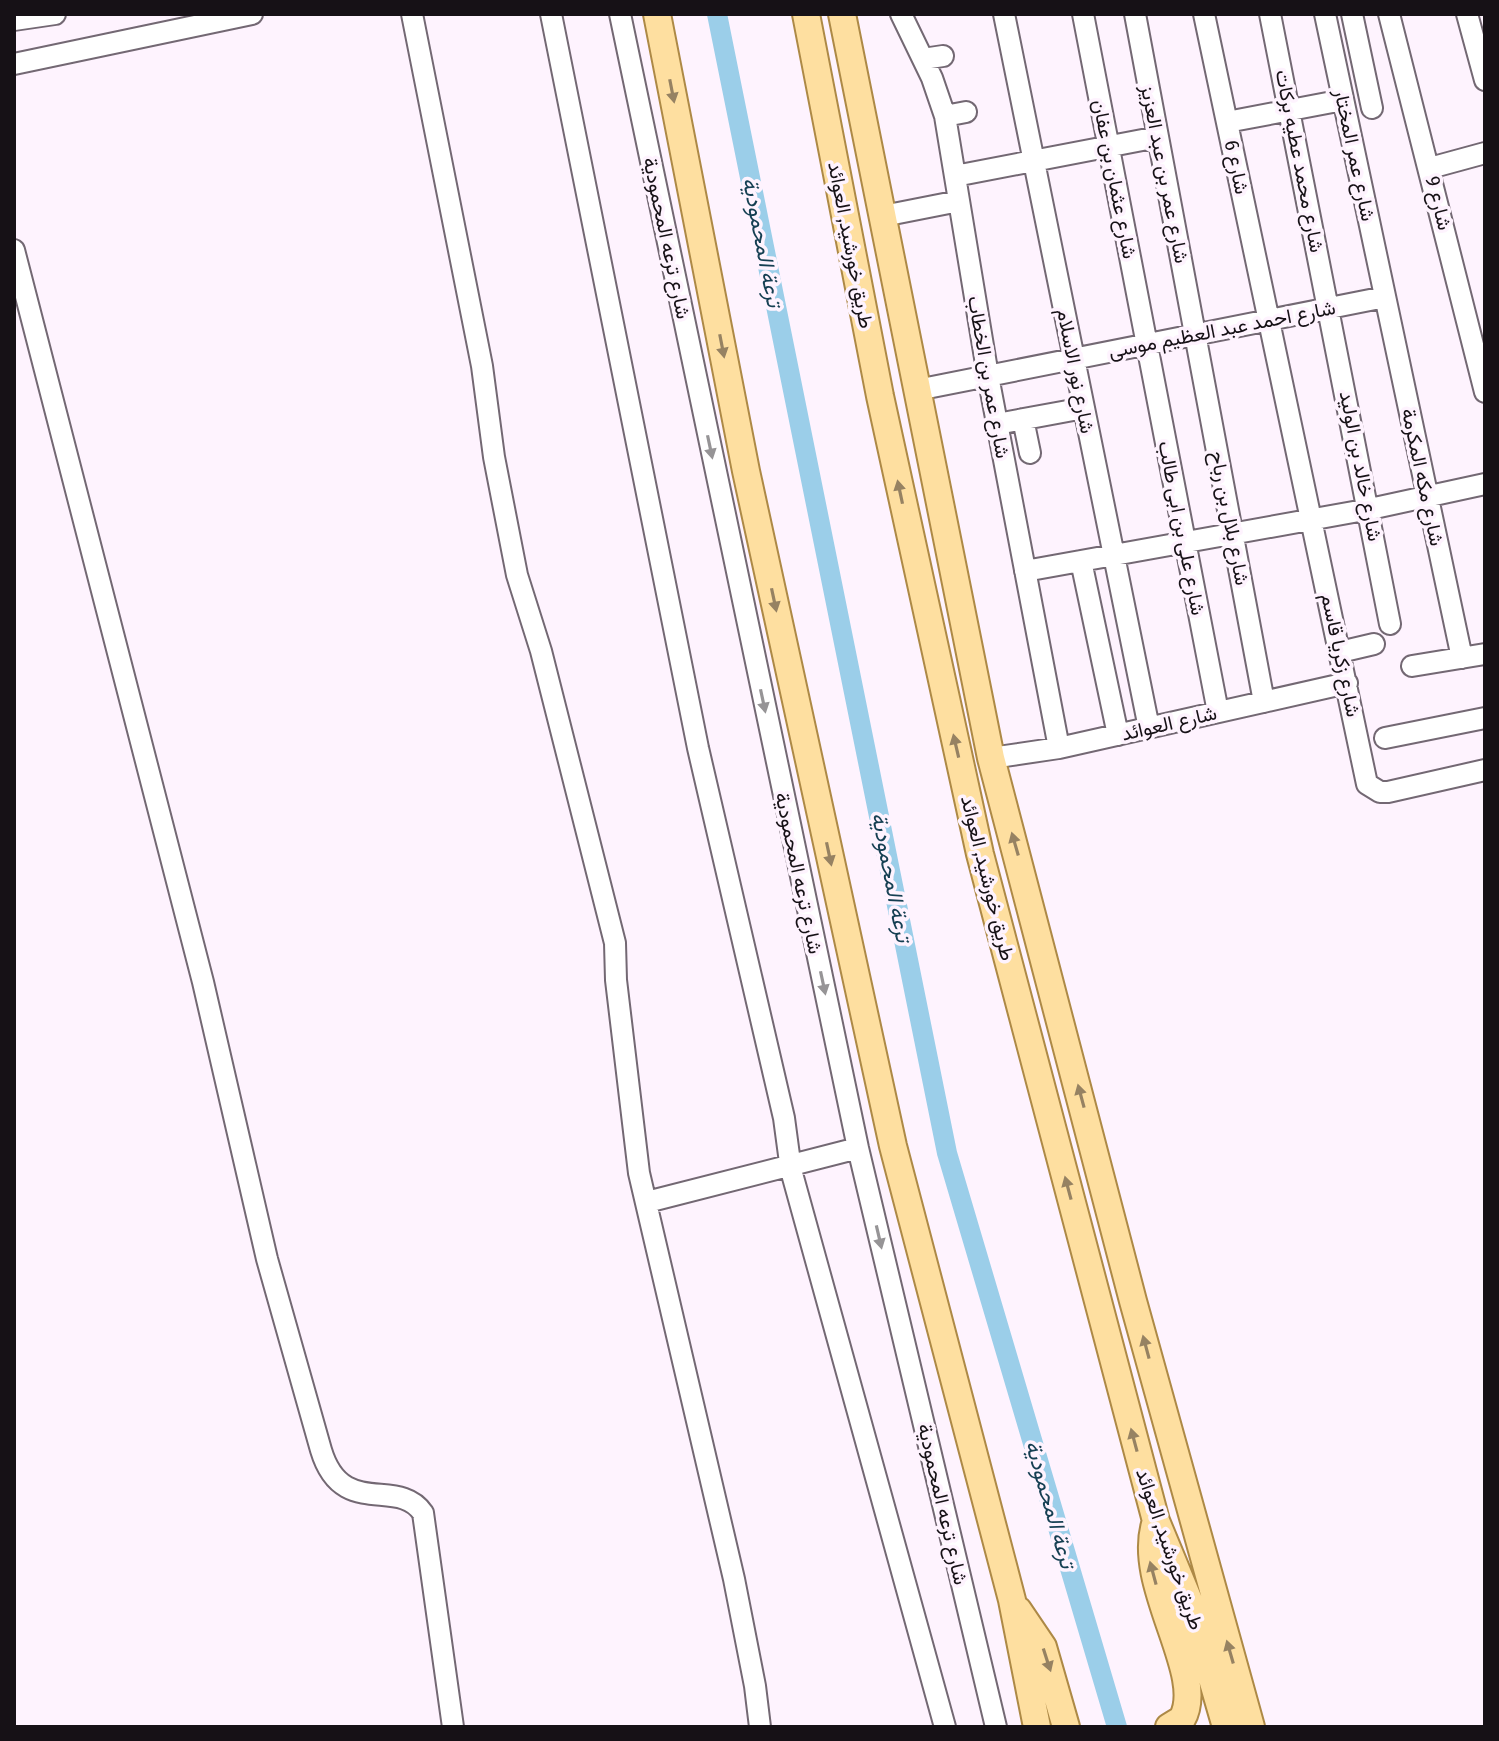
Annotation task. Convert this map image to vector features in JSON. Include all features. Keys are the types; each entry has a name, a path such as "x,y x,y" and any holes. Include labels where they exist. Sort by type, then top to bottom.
{"main road":[{"path":"649,14 662,42"},
{"path":"657,14 746,471 893,1146 1012,1600 1037,1727"},
{"name":"طريق خورشيد, العوائد","path":"806,14 880,396 977,839 1156,1521 1190,1603 1226,1727"},
{"name":"طريق خورشيد, العوائد","path":"847,15 883,216 991,758 1133,1301 1251,1727"},
{"path":"1156,1521 1149,1545 1151,1568 1189,1695 1186,1711 1172,1726"},
{"path":"1012,1600 1043,1647 1066,1727"}],"street":[{"path":"14,20 55,14"},
{"path":"14,64 252,14"},
{"path":"412,14 482,366 494,457 517,575 541,651 615,943 616,980 639,1173 734,1579 760,1727"},
{"path":"551,14 673,628 784,1118 790,1164 945,1727"},
{"name":"شارع ترعه المحمودية","path":"620,14 858,1148 996,1727"},
{"name":"شارع عمر بن الخطاب","path":"901,14 933,57 988,376 1059,748"},
{"name":"شارع نور الاسلام","path":"1004,14 1149,728"},
{"name":"شارع عثمان بن عفان","path":"1083,14 1147,344"},
{"name":"شارع عمر بن عبد العزيز","path":"1135,14 1195,335"},
{"name":"شارع 6","path":"1204,14 1312,519"},
{"name":"شارع محمد عطيه بركات","path":"1270,14 1329,308"},
{"name":"شارع عمر المختار","path":"1325,14 1385,297"},
{"path":"1352,14 1372,108"},
{"name":"شارع 9","path":"1389,14 1480,342 1485,392"},
{"path":"1467,14 1485,80"},
{"path":"1227,122 1343,100"},
{"path":"945,116 966,112"},
{"path":"955,176 1158,137"},
{"path":"1430,168 1485,153"},
{"path":"883,216 959,201"},
{"path":"14,250 203,982 267,1259 325,1464 344,1486 357,1493 407,1499 423,1513 453,1727"},
{"name":"شارع احمد عبد العظيم موسى","path":"917,390 1385,297"},
{"name":"شارع مكه المكرمة","path":"1385,297 1462,658"},
{"name":"شارع خالد بن الوليد","path":"1329,308 1390,624"},
{"name":"شارع بلال بن رباح","path":"1195,335 1264,702"},
{"name":"شارع على بن ابى طالب","path":"1147,344 1218,712"},
{"path":"997,424 1084,408"},
{"path":"1023,419 1030,453"},
{"path":"1025,571 1370,509 1485,484"},
{"name":"شارع زكريا قاسم","path":"1312,519 1367,784 1373,789 1388,792 1485,770"},
{"path":"1081,561 1118,735"},
{"path":"1340,652 1374,644"},
{"path":"1412,666 1485,654"},
{"name":"شارع العوائد","path":"991,758 1059,748 1347,683"},
{"path":"1385,738 1485,718"},
{"path":"647,1202 858,1148"}],"waterway":[{"name":"ترعة المحمودية","path":"717,14 947,1153 1117,1727"}]}
